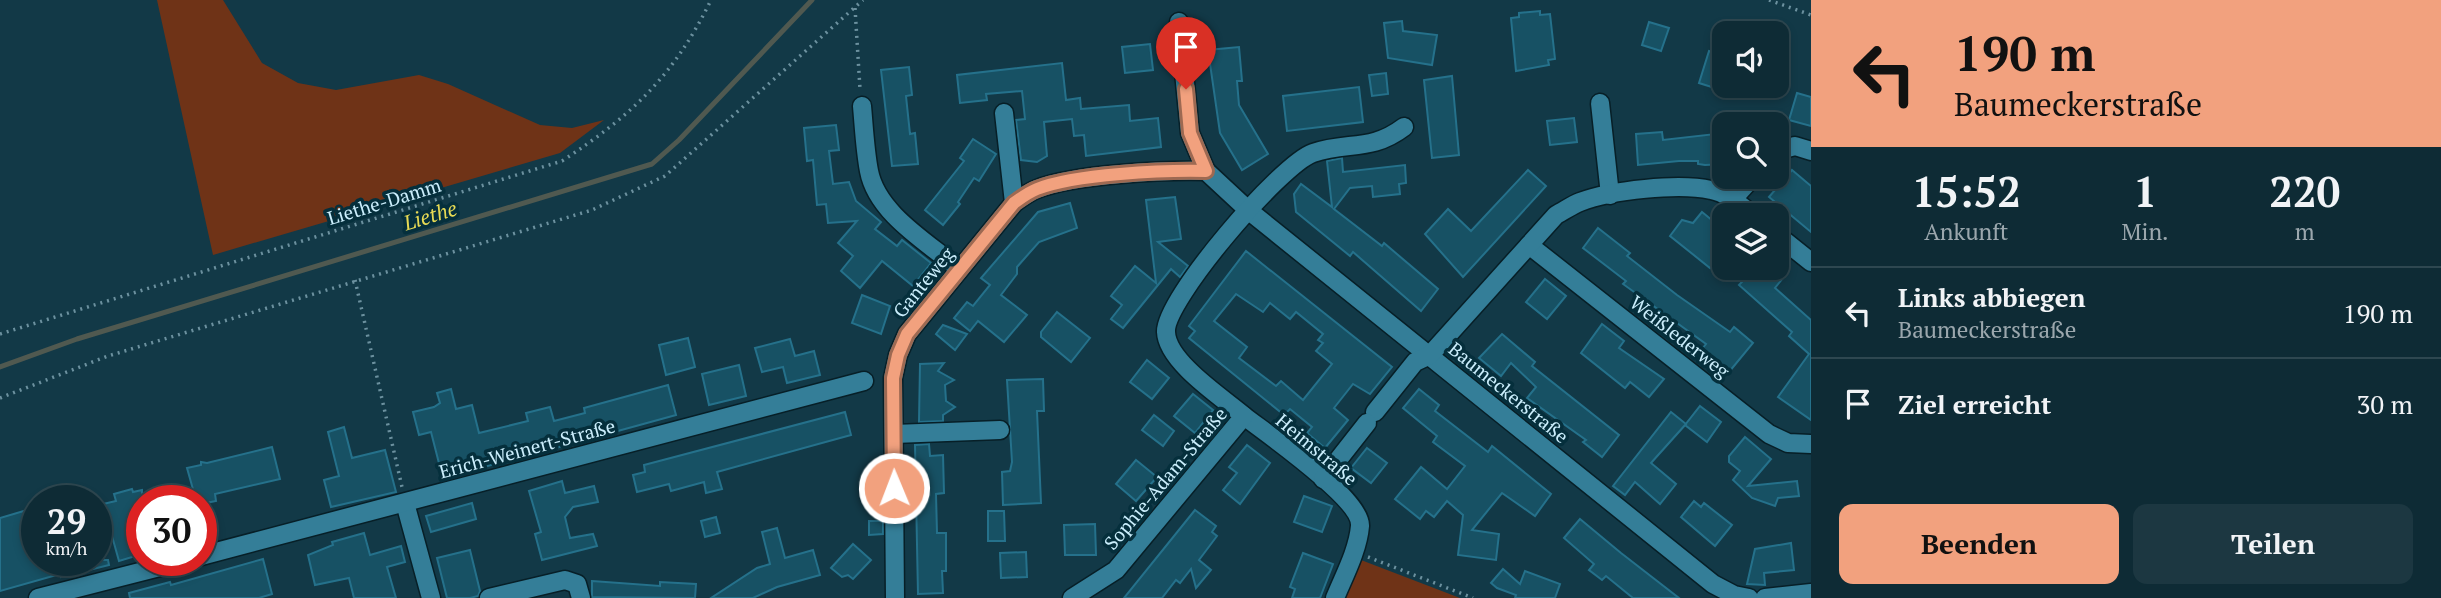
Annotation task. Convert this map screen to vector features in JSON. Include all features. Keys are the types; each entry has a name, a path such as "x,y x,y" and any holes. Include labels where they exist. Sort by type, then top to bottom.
{"street":[{"name":"Baumeckerstraße","path":"1178,22 1190,133 1206,171 1248,210 1713,584 1734,595 1749,598"},
{"path":"1600,103 1610,194"},
{"path":"862,106 869,173 879,197 894,214 960,270"},
{"path":"1004,113 1014,203"},
{"path":"1248,210 1283,173 1312,154 1385,142 1404,127"},
{"path":"1789,148 1795,146 1811,151"},
{"name":"Ganteweg","path":"895,598 893,378 898,355 907,334 1014,203 1036,189 1060,183 1173,170 1206,171"},
{"path":"1323,479 1415,362 1430,355 1556,215 1579,202 1610,194 1689,187 1713,190 1738,203"},
{"path":"1733,199 1742,189"},
{"name":"Sophie-Adam-Straße","path":"1072,598 1116,570 1244,416 1174,357 1166,332 1173,305 1248,210"},
{"path":"1789,244 1811,262"},
{"name":"Weißlederweg","path":"1529,245 1769,433 1788,443 1811,444"},
{"name":"Erich-Weinert-Straße","path":"217,552 864,380"},
{"name":"Heimstraße","path":"1244,416 1323,479 1358,514 1360,525 1353,551 1335,598"},
{"path":"894,434 1000,430"},
{"path":"405,503 431,598"},
{"path":"38,598 126,576"},
{"path":"489,598 565,580 577,584 581,598"},
{"path":"1765,598 1811,593"}],"path":[{"name":"Liethe-Damm","path":"0,334 562,161 611,129 651,90 690,43 711,0"},
{"path":"0,398 108,356 592,210 665,176 863,0"},
{"path":"1769,0 1811,15"},
{"path":"855,8 862,106"},
{"path":"355,280 405,503"},
{"path":"1353,551 1473,598"}],"shaded area":[{"path":"157,0 223,0 262,63 298,83 336,90 419,75 448,84 540,125 572,128 604,120 560,153 213,255"},
{"path":"1361,560 1460,598 1346,598"}],"building":[{"path":"1540,11 1540,15 1550,14 1555,59 1548,60 1549,65 1516,71 1511,18 1519,17 1519,13"},
{"path":"1402,21 1403,31 1437,35 1432,65 1388,58 1384,23"},
{"path":"1649,22 1669,28 1661,51 1642,45"},
{"path":"1150,44 1153,70 1125,73 1122,47"},
{"path":"1239,47 1242,81 1237,81 1239,105 1268,154 1242,170 1220,133 1208,50"},
{"path":"1709,51 1712,52 1712,87 1699,83"},
{"path":"1062,63 1066,100 1080,98 1081,109 1129,105 1130,121 1158,118 1161,147 1086,156 1084,135 1074,136 1072,119 1044,122 1047,156 1037,162 1021,160 1016,120 1025,119 1022,91 986,94 987,100 960,103 957,75"},
{"path":"909,67 912,95 906,96 910,134 915,133 918,164 892,166 881,70"},
{"path":"1386,73 1388,94 1372,96 1369,75"},
{"path":"1452,76 1459,155 1432,158 1424,80"},
{"path":"1359,87 1363,122 1287,131 1283,96"},
{"path":"1797,93 1811,97 1811,126 1789,120"},
{"path":"1574,118 1577,142 1550,145 1547,121"},
{"path":"836,125 839,150 829,151 833,184 849,182 856,201 881,222 875,229 897,246 902,240 931,263 913,286 882,261 860,288 841,271 853,256 838,243 857,221 828,223 826,204 817,205 813,160 807,161 804,128"},
{"path":"1662,132 1663,140 1712,134 1712,165 1679,161 1638,165 1636,134"},
{"path":"973,139 996,154 979,181 974,178 958,202 960,204 943,225 925,210 964,161 960,158"},
{"path":"1342,158 1343,172 1405,165 1406,183 1399,184 1400,194 1373,197 1372,186 1350,188 1334,209 1382,246 1384,243 1438,289 1421,311 1353,252 1350,256 1296,212 1294,194 1301,184 1332,207 1327,161"},
{"path":"1528,170 1546,186 1463,277 1425,234 1448,209 1471,231"},
{"path":"1792,170 1811,186 1811,232 1789,214 1789,203 1776,203 1769,197 1776,189 1789,189 1789,174"},
{"path":"1175,197 1181,239 1158,242 1188,266 1180,277 1171,269 1123,328 1111,319 1122,305 1111,296 1135,266 1156,283 1146,200"},
{"path":"1070,203 1077,228 1039,242 1017,267 1017,274 1001,295 1027,315 1004,342 978,321 970,331 954,318 967,302 973,306 990,285 981,278 1038,212"},
{"path":"1702,212 1712,220 1710,268 1670,236 1682,220 1693,223"},
{"path":"1598,228 1630,253 1627,256 1677,295 1730,332 1734,327 1753,343 1729,372 1702,349 1706,344 1623,284 1626,281 1583,248"},
{"path":"1246,251 1392,367 1370,394 1353,384 1334,408 1348,420 1325,448 1307,433 1312,427 1290,409 1284,415 1189,338 1195,331 1189,326","holes":["1236,294 1263,312 1270,303 1290,319 1296,312 1323,334 1318,340 1323,343 1316,351 1332,364 1303,400 1281,381 1276,386 1239,358 1247,347 1214,321"]},
{"path":"1545,279 1566,296 1547,319 1526,302"},
{"path":"1744,280 1781,280 1775,288 1811,320 1811,420 1778,397 1809,354 1789,336 1792,332 1739,285"},
{"path":"862,295 890,306 881,334 852,323"},
{"path":"1057,312 1090,338 1071,362 1041,337 1041,332"},
{"path":"1602,324 1624,341 1619,348 1664,379 1649,397 1630,382 1625,388 1581,353"},
{"path":"943,325 967,334 955,350 936,334"},
{"path":"1502,334 1535,362 1532,366 1619,435 1602,457 1583,442 1586,440 1527,398 1536,387 1511,363 1501,376 1479,358"},
{"path":"688,338 695,367 666,375 659,345"},
{"path":"790,339 795,356 814,351 820,375 787,383 783,367 762,372 755,348"},
{"path":"1147,360 1169,378 1152,399 1130,382"},
{"path":"944,363 938,371 954,380 945,385 946,401 955,407 943,415 943,421 919,422 920,364"},
{"path":"739,365 746,396 709,405 702,374"},
{"path":"1043,379 1044,411 1037,411 1041,503 1003,505 1002,472 1010,471 1012,462 1007,380"},
{"path":"668,385 676,415 545,451 543,443 506,453 508,460 443,479 431,432 419,435 413,412 434,407 440,403 437,393 451,389 456,409 472,405 479,433 528,421 526,413 550,407 554,421 585,413 584,408"},
{"path":"1419,389 1439,405 1435,411 1488,452 1492,446 1551,494 1535,516 1502,493 1472,530 1499,534 1496,560 1458,555 1463,515 1447,501 1434,517 1426,511 1420,519 1395,499 1421,467 1447,489 1465,466 1433,442 1437,436 1403,408"},
{"path":"1193,394 1213,410 1195,433 1174,416"},
{"path":"1700,406 1721,422 1707,442 1685,425"},
{"path":"845,412 851,435 717,472 722,489 706,493 704,482 671,491 669,484 637,492 633,475 645,472 644,465"},
{"path":"1671,412 1686,424 1651,463 1676,484 1660,504 1635,482 1625,495 1613,486"},
{"path":"1154,415 1174,431 1163,446 1142,430"},
{"path":"344,427 352,458 385,450 396,492 331,507 324,480 339,476 328,432"},
{"path":"1745,437 1771,459 1748,486 1797,481 1799,496 1778,498 1775,506 1752,498 1733,480 1740,471 1729,462 1729,456"},
{"path":"929,444 930,456 943,455 944,493 936,494 937,533 946,533 946,571 942,571 943,593 918,594 915,445"},
{"path":"1247,445 1270,463 1240,504 1223,490 1237,473 1229,467"},
{"path":"272,447 280,479 217,494 217,485 192,485 187,468 201,465 201,462 207,463"},
{"path":"1367,448 1387,463 1371,483 1351,468"},
{"path":"1136,460 1157,477 1136,501 1116,484"},
{"path":"562,481 565,493 594,486 598,502 573,507 565,517 570,538 593,534 597,546 542,560 535,534 541,532 529,491"},
{"path":"126,491 126,559 119,561 112,536 112,502 116,501 114,494"},
{"path":"1304,496 1332,506 1322,532 1294,522"},
{"path":"1694,501 1701,507 1704,503 1732,525 1715,546 1681,517"},
{"path":"472,503 476,519 431,532 426,516"},
{"path":"1195,510 1216,526 1212,532 1217,536 1199,560 1211,570 1196,588 1191,569 1180,583 1176,580 1162,598 1124,598"},
{"path":"988,511 1004,511 1005,541 988,541"},
{"path":"21,512 21,576 53,576 0,591 0,518"},
{"path":"716,517 720,533 705,537 701,521"},
{"path":"1580,519 1679,598 1633,598 1606,576 1602,580 1589,570 1594,564 1564,538"},
{"path":"869,521 883,521 883,534 869,535"},
{"path":"1095,524 1096,555 1065,555 1064,525"},
{"path":"777,528 785,558 813,550 820,575 777,587 753,598 711,598 757,568 770,564 762,532"},
{"path":"364,533 370,555 401,546 405,562 387,567 396,598 354,598 349,578 315,585 308,555 333,545 332,542"},
{"path":"1791,543 1794,570 1764,573 1765,585 1747,584 1755,549"},
{"path":"853,544 871,560 853,579 848,575 842,577 831,568"},
{"path":"470,550 480,591 478,596 447,598 437,558"},
{"path":"1026,552 1027,577 1001,578 1000,553"},
{"path":"1303,553 1333,564 1320,598 1292,598 1295,589 1290,587"},
{"path":"263,559 272,594 259,598 130,598 129,593 170,582 171,585 203,576 217,576 217,572"},
{"path":"1503,569 1520,584 1525,571 1560,584 1555,598 1515,598 1516,595 1497,588 1491,583"},
{"path":"592,581 660,586 660,582 696,584 695,598 592,597"}],"waterway":[{"name":"Liethe","path":"0,367 77,339 652,164 679,140 812,0"}],"route":[{"path":"894,488 893,378 898,355 907,334 1014,203 1036,189 1060,183 1173,170 1206,171 1190,133 1186,89"}]}
